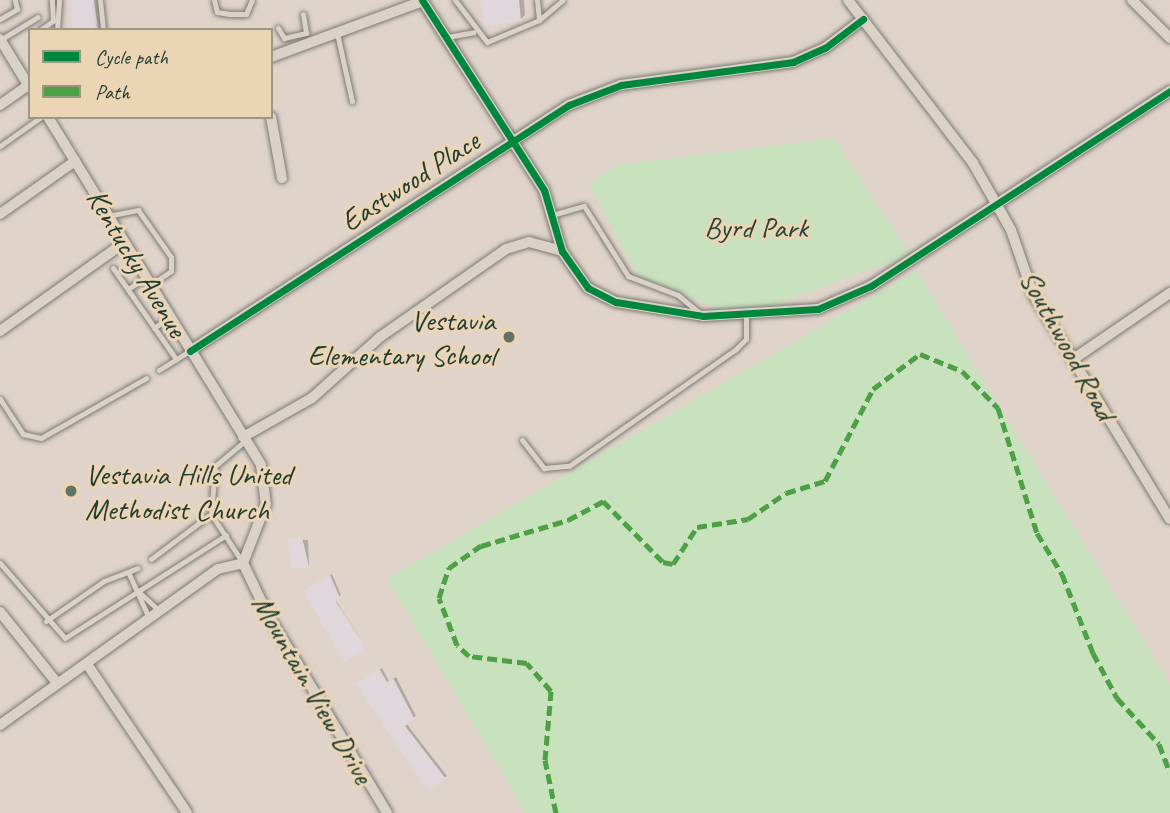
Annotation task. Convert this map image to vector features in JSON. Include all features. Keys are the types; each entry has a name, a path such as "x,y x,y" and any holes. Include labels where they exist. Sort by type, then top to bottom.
{"street":[{"path":"273,56 424,0 544,190 562,251 587,288 616,302 703,316 746,315 839,302 998,207 1170,91"},
{"name":"Southwood Road","path":"848,0 922,89 998,207 1033,294 1168,511"},
{"path":"1132,0 1170,38"},
{"name":"Eastwood Place","path":"190,351 569,105 621,85 793,62 825,48 863,19"},
{"path":"1,44 25,69"},
{"path":"0,104 28,86"},
{"name":"Kentucky Avenue","path":"49,119 261,465 266,504 243,562"},
{"path":"271,119 282,178"},
{"path":"0,214 75,161"},
{"path":"244,439 312,398 380,337 506,249 529,242 562,251"},
{"path":"0,331 124,243"},
{"path":"1072,360 1170,293"},
{"path":"0,725 218,569 243,562"},
{"name":"Mountain View Drive","path":"243,562 267,613 387,813"},
{"path":"0,612 58,683"},
{"path":"88,664 187,813"}],"lane":[{"path":"0,19 16,9 15,0"},
{"path":"43,28 53,21 50,11 52,0"},
{"path":"57,28 59,0"},
{"path":"100,0 103,28"},
{"path":"214,0 217,12 230,14 246,14 252,0"},
{"path":"455,0 474,32 487,42 539,20 563,0"},
{"path":"537,0 539,20"},
{"path":"278,28 284,38 306,33 303,14"},
{"path":"1,44 38,18"},
{"path":"446,37 474,32"},
{"path":"337,33 352,101"},
{"path":"0,146 38,119"},
{"path":"551,215 584,206 628,276 678,295 703,316"},
{"path":"107,216 138,211 171,257 171,271 128,289"},
{"path":"113,268 176,359"},
{"path":"522,440 544,468 569,466 736,349 746,339 746,315"},
{"path":"154,328 169,317"},
{"path":"159,370 190,351"},
{"path":"0,399 23,434 41,438 146,377"},
{"path":"243,562 211,514 210,478 226,454 244,439"},
{"path":"151,559 211,514"},
{"path":"0,563 46,621 65,638 76,636 226,536"},
{"path":"46,621 104,580 129,575 138,568"},
{"path":"129,575 154,615"},
{"path":"139,592 154,615"}],"green space":[{"name":"Byrd Park","path":"834,138 910,255 773,305 719,309 637,275 589,184 617,165"},
{"path":"916,271 1170,684 1170,813 526,813 387,579"}],"building":[{"path":"69,0 94,0 98,28 73,28"},
{"path":"481,0 519,0 521,21 484,26"},
{"path":"302,537 309,567 291,569 288,539"},
{"path":"330,575 340,598 334,602 366,649 345,662 303,591"},
{"path":"379,668 387,682 393,678 415,720 405,726 446,779 428,790 356,684"}],"marked path":[{"path":"556,813 545,760 551,691 527,663 469,656 457,645 439,598 449,568 481,546 568,520 603,501 663,562 673,564 697,527 748,519 786,493 825,481 873,389 920,354 962,371 998,408 1037,533 1062,574 1093,653 1117,698 1159,744 1170,772"}],"cycle path":[{"path":"422,0 544,190 562,251 588,288 616,302 703,316 818,309 871,286 1170,91"},
{"path":"190,351 569,105 621,85 793,62 825,48 863,19"}],"place":[{"name":"Vestavia Elementary School","path":"509,337"},
{"name":"Vestavia Hills United Methodist Church","path":"71,491"}]}
